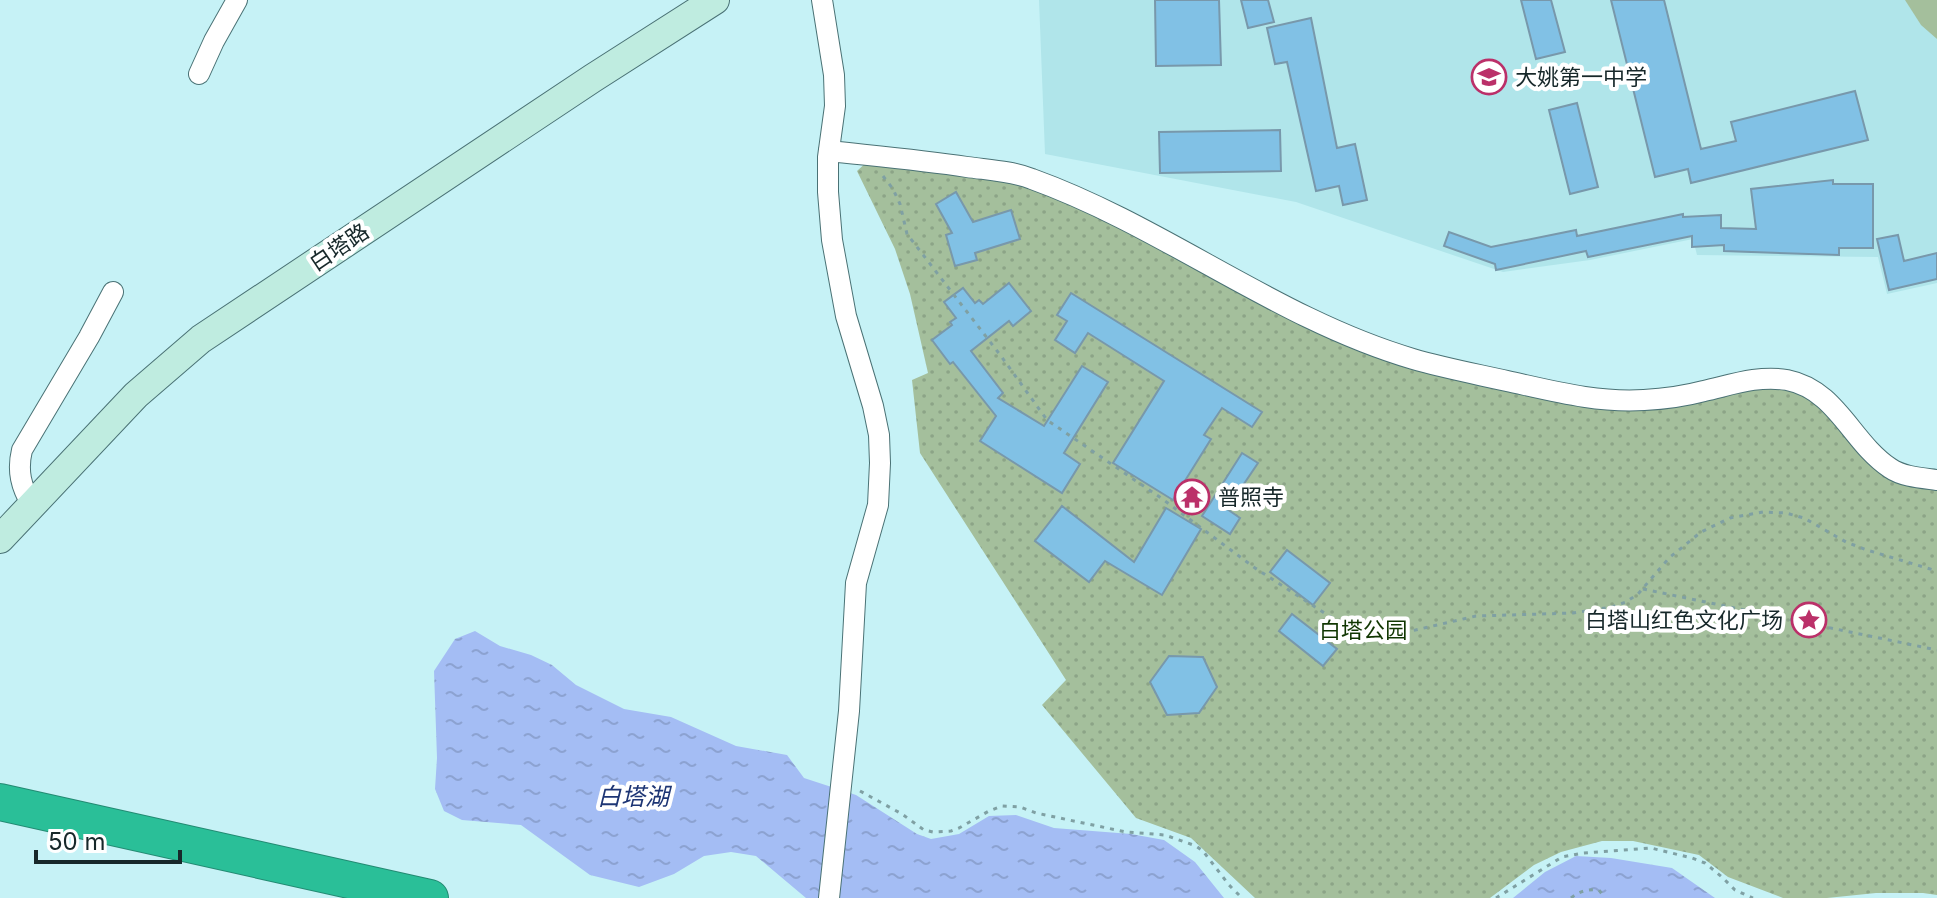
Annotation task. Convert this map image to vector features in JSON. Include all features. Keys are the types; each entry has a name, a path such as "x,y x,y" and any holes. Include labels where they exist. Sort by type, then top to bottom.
{"highway":[{"path":"0,802 430,898"}],"street":[{"path":"199,74 237,0"},
{"name":"白塔路","path":"0,539 136,395 201,339 715,0"},
{"path":"822,0 834,75 835,106 828,192 832,240 846,316 873,406 879,435 880,463 878,505 856,583 849,711 829,898"},
{"path":"829,151 942,163 1029,178 1148,231 1268,297 1338,331 1386,350 1447,367 1574,396 1615,401 1672,397 1756,379 1804,385 1827,400 1876,457 1890,468 1903,474 1937,480"},
{"path":"32,505 20,479 22,450 113,292"}],"path":[{"path":"877,172 893,189 907,234 1047,420 1161,498 1255,568 1343,625 1385,637 1476,616 1597,611 1626,602 1643,589 1669,558 1701,532 1730,518 1763,512 1804,518 1846,542 1937,571"},
{"path":"1643,589 1937,650"},
{"path":"841,781 902,814 924,830 933,832 959,828 1002,806 1020,807 1126,832 1165,835 1203,851 1242,898"},
{"path":"1496,898 1562,857 1651,848 1705,863 1735,890 1753,898"},
{"path":"1571,898 1590,889 1599,890 1605,898"},
{"path":"1508,890 1513,898"}],"shaded area":[{"name":"大姚第一中学","path":"1039,0 1937,0 1937,283 1887,294 1878,257 1697,255 1693,239 1590,260 1503,272 1296,202 1045,154"}],"green space":[{"path":"1905,0 1937,0 1937,39 1921,25"},
{"name":"白塔公园","path":"870,159 1013,178 1149,238 1319,331 1625,406 1775,384 1818,402 1879,467 1937,486 1937,895 1876,893 1783,898 1728,877 1699,855 1633,841 1602,841 1561,852 1534,865 1490,898 1255,898 1191,838 1136,818 1042,705 1066,680 920,453 912,380 928,373 910,294 895,249 857,171"}],"water":[{"name":"白塔湖","path":"475,631 500,646 552,665 576,685 624,709 671,717 736,746 787,755 804,778 856,795 917,834 931,839 959,834 989,816 1016,815 1054,828 1164,840 1195,862 1224,898 806,898 756,856 731,852 704,856 674,874 639,887 590,875 521,825 462,820 444,811 435,789 434,671 455,639"},
{"path":"1576,856 1672,868 1715,898 1513,898 1545,872"}],"building":[{"path":"1155,0 1219,0 1221,65 1156,66"},
{"path":"1241,0 1268,0 1274,22 1248,28"},
{"path":"1521,0 1551,0 1565,52 1536,59"},
{"path":"1611,0 1664,0 1701,149 1736,141 1731,122 1855,91 1868,140 1691,183 1688,169 1655,177"},
{"path":"1311,18 1337,148 1355,144 1367,200 1343,205 1339,186 1316,191 1287,62 1275,64 1267,28"},
{"path":"1577,103 1598,187 1570,194 1549,110"},
{"path":"1280,130 1281,171 1160,173 1159,132"},
{"path":"1833,180 1833,184 1873,184 1873,248 1839,248 1839,255 1724,251 1724,245 1692,247 1692,236 1588,257 1586,251 1496,270 1495,264 1444,246 1449,232 1491,247 1576,230 1577,236 1683,214 1683,217 1721,215 1721,228 1756,229 1751,189"},
{"path":"956,192 973,222 1011,210 1020,239 975,253 977,260 955,266 946,235 952,233 936,204"},
{"path":"1898,235 1904,261 1937,253 1937,279 1889,290 1877,239"},
{"path":"1009,283 1031,311 1013,326 1009,321 971,351 1003,393 998,398 1044,426 1082,366 1108,382 1064,453 1080,464 1062,493 980,441 996,416 932,340 952,325 950,322 956,318 944,302 963,288 975,303 979,300 983,304"},
{"path":"1071,293 1262,412 1252,427 1222,408 1204,435 1211,439 1173,500 1113,463 1164,381 1088,333 1075,353 1055,340 1067,321 1057,315"},
{"path":"1242,453 1258,463 1227,509 1240,518 1230,534 1202,516"},
{"path":"1062,506 1134,562 1166,508 1201,529 1162,595 1105,561 1089,582 1035,541"},
{"path":"1287,550 1330,583 1313,605 1270,572"},
{"path":"1292,614 1337,649 1323,666 1279,631"},
{"path":"1169,656 1203,657 1217,687 1199,713 1167,715 1150,682"}],"place":[{"name":"大姚第一中学","path":"1489,77"},
{"name":"普照寺","path":"1192,497"},
{"name":"白塔山红色文化广场","path":"1809,620"}]}
